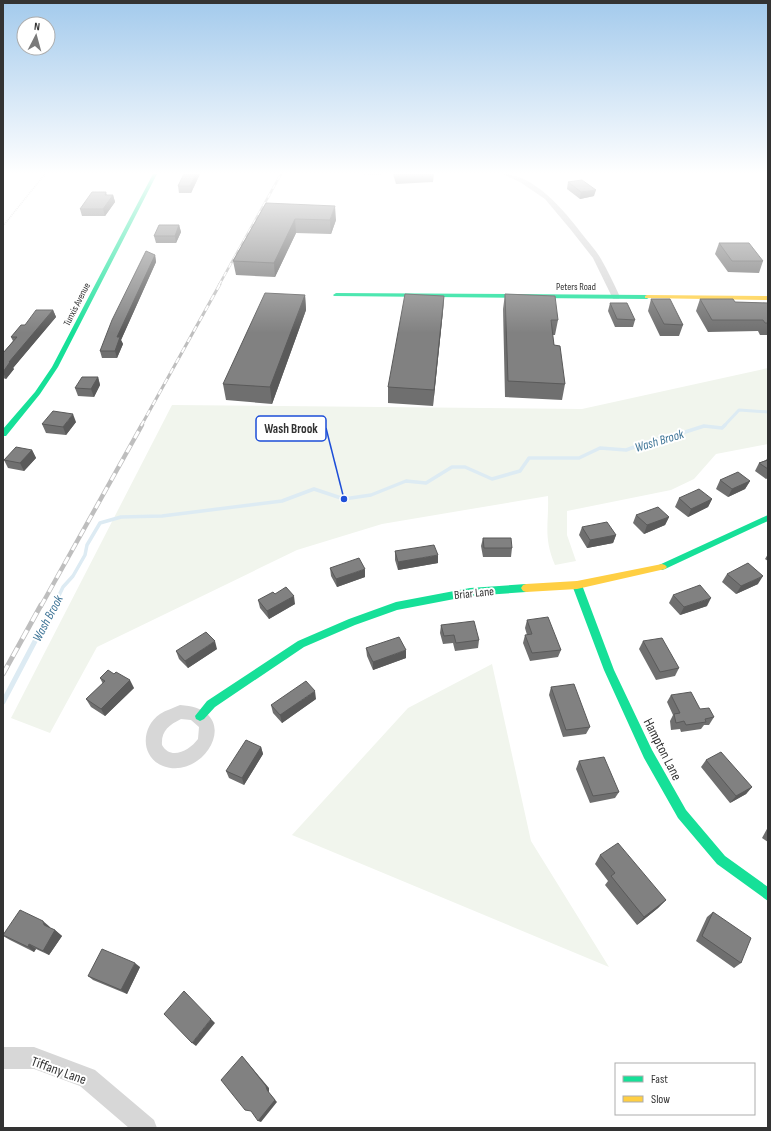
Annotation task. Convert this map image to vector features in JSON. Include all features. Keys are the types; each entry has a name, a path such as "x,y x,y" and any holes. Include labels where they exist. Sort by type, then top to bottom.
{"street":[{"name":"Tunxis Avenue","path":"3,434 28,405 55,367 128,227"},
{"path":"573,227 597,258 616,297"},
{"name":"Peters Road","path":"336,295 768,298"},
{"name":"Briar Lane","path":"200,716 211,704 301,644 352,622 396,606 470,592 578,586 660,568 768,518"},
{"name":"Hampton Lane","path":"578,586 609,670 648,754 682,814 721,860 768,895"},
{"name":"Tiffany Lane","path":"3,1058 34,1058 87,1078 146,1128"}],"shaded area":[{"path":"768,368 768,444 716,454 694,479 671,490 567,511 567,535 576,561 555,565 551,555 547,530 548,496 382,524 297,550 97,647 50,733 11,718 172,405 582,409"},
{"path":"492,664 531,841 609,967 292,835 408,708"}],"building":[{"path":"158,227 178,227 175,236 154,236"},
{"path":"252,227 291,227 274,263 233,261"},
{"path":"719,243 749,243 763,261 732,261"},
{"path":"146,251 155,255 117,337 120,337 115,351 100,351 112,320"},
{"path":"265,293 305,295 270,387 223,384"},
{"path":"405,294 444,296 434,390 388,387"},
{"path":"505,294 555,296 558,320 551,320 554,345 560,346 565,384 508,381"},
{"path":"651,299 670,299 683,325 664,324"},
{"path":"700,299 733,299 735,302 768,303 768,323 765,323 763,320 712,320"},
{"path":"610,303 627,303 635,320 617,319"},
{"path":"36,310 53,310 9,362 3,372 3,353 17,337 11,337 21,325 25,325"},
{"path":"82,377 98,377 91,389 75,388"},
{"path":"53,411 73,414 63,427 42,424"},
{"path":"16,447 32,450 20,463 4,460"},
{"path":"768,460 768,469 759,463"},
{"path":"738,472 750,481 732,489 720,480"},
{"path":"699,489 712,499 691,509 679,498"},
{"path":"658,507 669,517 647,525 636,515"},
{"path":"607,522 616,535 590,540 582,527"},
{"path":"483,538 511,538 512,548 484,548"},
{"path":"434,545 438,555 398,562 395,551"},
{"path":"359,558 365,569 336,579 330,568"},
{"path":"748,563 763,576 741,586 727,574"},
{"path":"700,585 711,598 684,607 673,595"},
{"path":"286,587 294,596 267,611 258,600 273,592 275,594"},
{"path":"548,617 561,650 532,653 525,635 532,634 527,620"},
{"path":"474,621 479,640 456,643 454,635 444,636 441,625"},
{"path":"206,632 215,641 185,661 176,651"},
{"path":"399,637 406,650 373,662 366,648"},
{"path":"662,638 679,668 660,672 643,641"},
{"path":"108,670 114,674 116,672 130,680 101,709 86,699 105,681 100,678"},
{"path":"306,681 315,691 280,715 271,705"},
{"path":"574,684 590,727 566,730 551,687"},
{"path":"691,692 700,709 709,708 714,717 705,719 706,722 686,725 684,721 676,723 674,714 680,713 671,695"},
{"path":"246,740 261,747 242,778 226,771"},
{"path":"721,752 752,787 736,796 706,760"},
{"path":"604,757 619,792 593,796 579,761"},
{"path":"618,843 666,900 644,917 611,876 615,873 600,855"},
{"path":"20,910 43,921 44,925 55,930 43,951 29,944 28,947 3,935"},
{"path":"713,912 751,938 741,963 702,936"},
{"path":"102,949 135,963 121,990 88,976"},
{"path":"184,991 211,1019 192,1043 164,1014"},
{"path":"242,1056 266,1086 267,1090 275,1100 258,1121 251,1111 245,1110 221,1080"}],"waterway":[{"name":"Wash Brook","path":"724,426 739,410 768,412"},
{"name":"Wash Brook","path":"54,606 63,587 73,576 85,555 87,545 100,523 121,517 162,516 282,501 314,489 344,499 371,495 406,481 426,483 452,467 465,467 492,479 520,471 529,458 579,458 600,448 626,450 663,437 679,434 704,426 722,428 724,426"},
{"name":"Wash Brook","path":"3,702 54,605"}],"railway":[{"path":"219,285 252,227"},
{"path":"141,426 220,284"},
{"path":"41,606 142,425"},
{"path":"3,674 41,605"}],"traffic: fast":[{"path":"3,434 38,393 55,367 128,227"},
{"path":"336,295 647,297"},
{"path":"662,567 768,518"},
{"path":"577,585 609,670 648,754 682,814 721,860 768,895"},
{"path":"200,716 211,704 301,644 352,622 396,606 470,592 526,588"}],"traffic: slow":[{"path":"647,297 768,298"},
{"path":"526,588 577,585 662,567"}],"place":[{"name":"Wash Brook","path":"344,499"}]}
